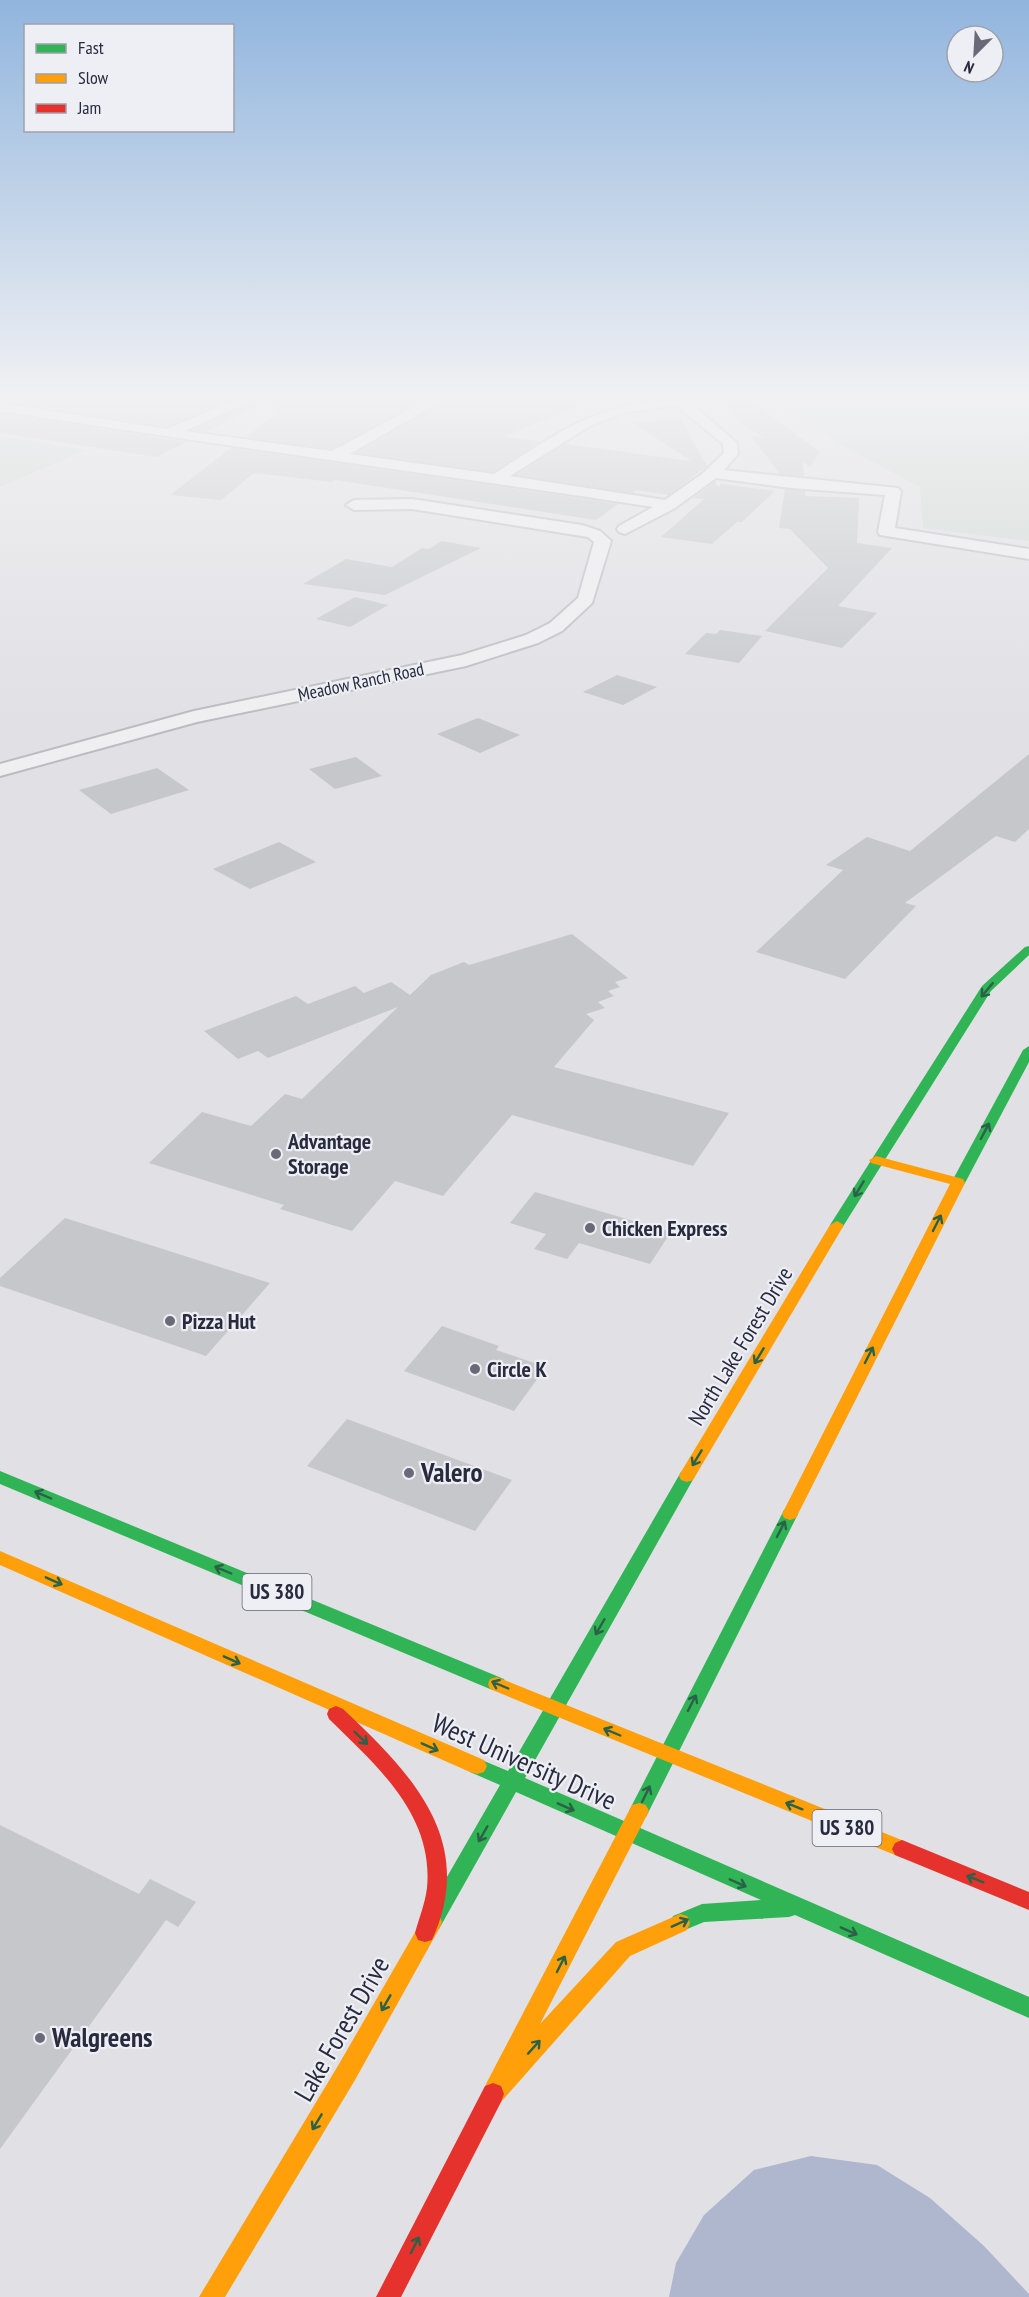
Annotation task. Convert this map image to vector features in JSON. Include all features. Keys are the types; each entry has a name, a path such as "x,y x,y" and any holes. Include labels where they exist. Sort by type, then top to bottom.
{"main road":[{"name":"North Lake Forest Drive","path":"512,1783 678,1491 876,1160 986,989 1029,949"},
{"path":"388,2297 627,1834 958,1182 1029,1050"},
{"path":"876,1160 958,1182"},
{"name":"US 380","path":"0,1477 554,1708 1029,1901"},
{"name":"West University Drive","path":"0,1558 795,1908 1029,2008"},
{"path":"319,1698 389,1766 421,1804 437,1848 437,1885 425,1933"},
{"name":"Lake Forest Drive","path":"211,2297 347,2072 512,1783"},
{"path":"495,2090 623,1949 702,1913 795,1908"}],"street":[{"name":"Meadow Ranch Road","path":"0,770 194,717 466,660 532,639 556,627 574,613 586,599 603,542 594,534 540,523 434,507"},
{"path":"625,529 665,507"},
{"path":"890,507 886,532 1029,554"}],"shaded area":[{"path":"921,507 1029,507 1029,541 923,528"}],"water":[{"path":"811,2156 877,2165 930,2198 984,2246 1029,2294 1029,2297 669,2297 676,2263 704,2215 754,2170"}],"building":[{"path":"512,507 614,507 596,520"},
{"path":"695,507 758,507 712,544 661,537"},
{"path":"782,507 859,507 857,543 892,548 838,606 877,613 842,648 765,631 828,568 790,529 779,528"},
{"path":"442,541 481,548 385,595 303,584 346,559 392,567 422,548 429,549"},
{"path":"355,597 388,605 350,627 316,619"},
{"path":"720,630 762,636 739,663 685,654 706,633 716,634"},
{"path":"617,675 657,687 623,705 583,692"},
{"path":"478,718 520,735 480,753 437,734"},
{"path":"1029,754 1029,829 1015,842 996,836 905,903 916,906 845,979 756,952 843,870 826,865 867,837 910,851"},
{"path":"356,757 382,776 335,789 309,769"},
{"path":"157,768 189,790 111,814 79,790"},
{"path":"279,842 316,862 250,889 213,869"},
{"path":"572,934 628,978 615,982 620,987 608,991 614,996 598,1002 605,1008 586,1014 594,1020 554,1067 729,1113 693,1166 512,1115 443,1196 395,1181 352,1231 280,1209 284,1205 149,1163 202,1112 251,1126 285,1094 302,1099 398,1007 268,1058 258,1051 238,1059 204,1031 296,996 308,1004 355,986 364,993 391,982 410,995 431,975 464,962 469,965"},
{"name":"Chicken Express","path":"535,1192 671,1232 650,1264 579,1243 567,1259 534,1249 546,1234 510,1223"},
{"name":"Pizza Hut","path":"65,1218 270,1283 206,1356 0,1286 0,1278"},
{"name":"Circle K","path":"442,1326 499,1346 496,1350 546,1367 514,1411 404,1371"},
{"name":"Valero","path":"347,1419 512,1480 475,1531 307,1466"},
{"name":"Walgreens","path":"0,1825 139,1894 150,1879 196,1902 178,1927 166,1920 0,2149"}],"traffic: fast":[{"path":"837,1225 986,989 1029,949"},
{"path":"958,1183 1029,1050"},
{"path":"432,1922 687,1476"},
{"path":"0,1477 497,1684"},
{"path":"639,1811 790,1514"},
{"path":"477,1766 1029,2008"},
{"path":"680,1923 702,1913 789,1908"}],"traffic: slow":[{"path":"876,1160 958,1182"},
{"path":"790,1514 958,1183"},
{"path":"687,1476 837,1225"},
{"path":"0,1558 477,1766"},
{"path":"497,1684 902,1849"},
{"path":"493,2094 639,1811"},
{"path":"211,2297 347,2072 432,1922"},
{"path":"495,2090 623,1949 680,1923"}],"traffic: jam":[{"path":"336,1714 374,1750 408,1790 431,1835 437,1861 437,1888 425,1933"},
{"path":"902,1849 1029,1901"},
{"path":"388,2297 493,2094"}],"place":[{"name":"Advantage Storage","path":"276,1154"},
{"name":"Chicken Express","path":"590,1228"},
{"name":"Pizza Hut","path":"170,1321"},
{"name":"Circle K","path":"475,1369"},
{"name":"Valero","path":"409,1473"},
{"name":"Walgreens","path":"40,2038"}]}
